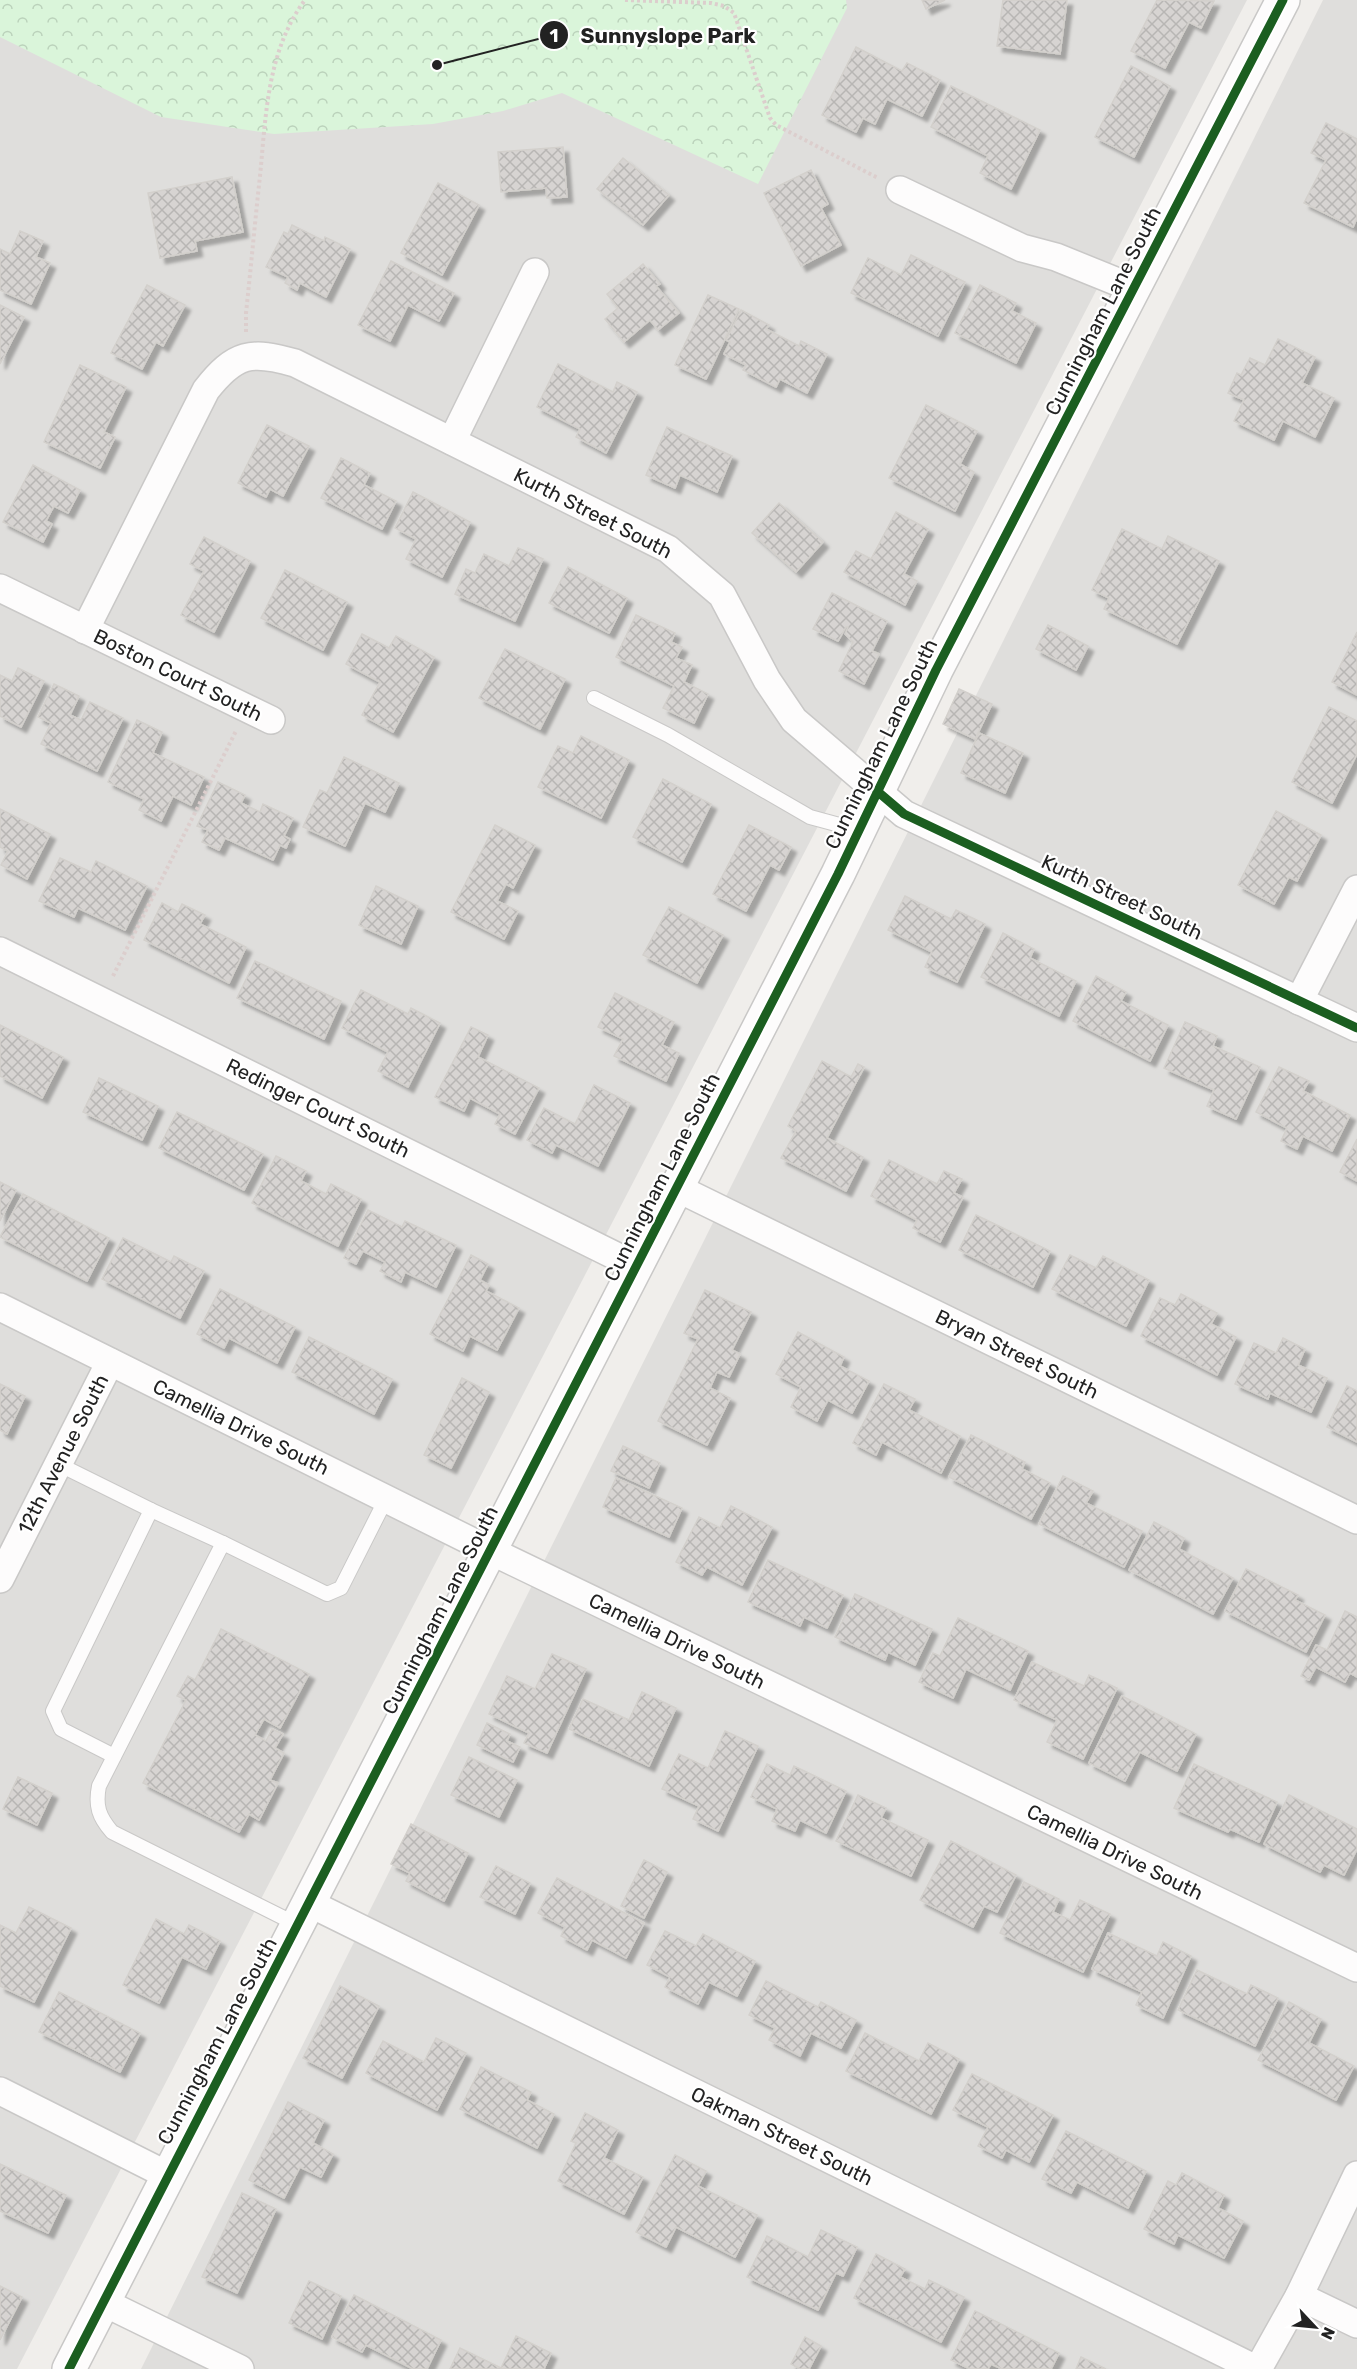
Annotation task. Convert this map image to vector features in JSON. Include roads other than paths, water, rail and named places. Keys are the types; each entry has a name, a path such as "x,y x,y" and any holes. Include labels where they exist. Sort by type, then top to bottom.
{"street":[{"name":"Cunningham Lane South","path":"69,2369 677,1188 878,791 936,670 1136,289 1283,0"},
{"path":"900,190 1022,248 1056,257 1136,289"},
{"path":"452,441 535,272"},
{"name":"Kurth Street South","path":"85,630 206,390 221,371 237,359 269,355 295,363 668,549 696,570 722,595 767,681 794,720 904,814 1357,1028"},
{"path":"0,588 85,630"},
{"name":"Boston Court South","path":"85,630 259,714"},
{"path":"1299,1001 1357,889"},
{"name":"Redinger Court South","path":"0,951 636,1266"},
{"name":"Bryan Street South","path":"677,1188 1357,1520"},
{"name":"Camellia Drive South","path":"0,1307 491,1551 1357,1968"},
{"name":"12th Avenue South","path":"0,1579 110,1362"},
{"name":"Oakman Street South","path":"303,1914 1257,2369"},
{"path":"0,2091 167,2175"},
{"path":"1257,2369 1299,2296 1357,2175"},
{"path":"1299,2296 1357,2324"},
{"path":"103,2302 240,2369"}],"lane":[{"path":"594,698 668,735 810,817 858,830"},
{"path":"58,1464 327,1594 341,1588 386,1499"},
{"path":"114,1756 61,1729 53,1711 151,1510"},
{"path":"223,1543 99,1786 96,1803 101,1819 112,1832 303,1914"}],"place":[{"name":"Sunnyslope Park","path":"437,65"}]}
